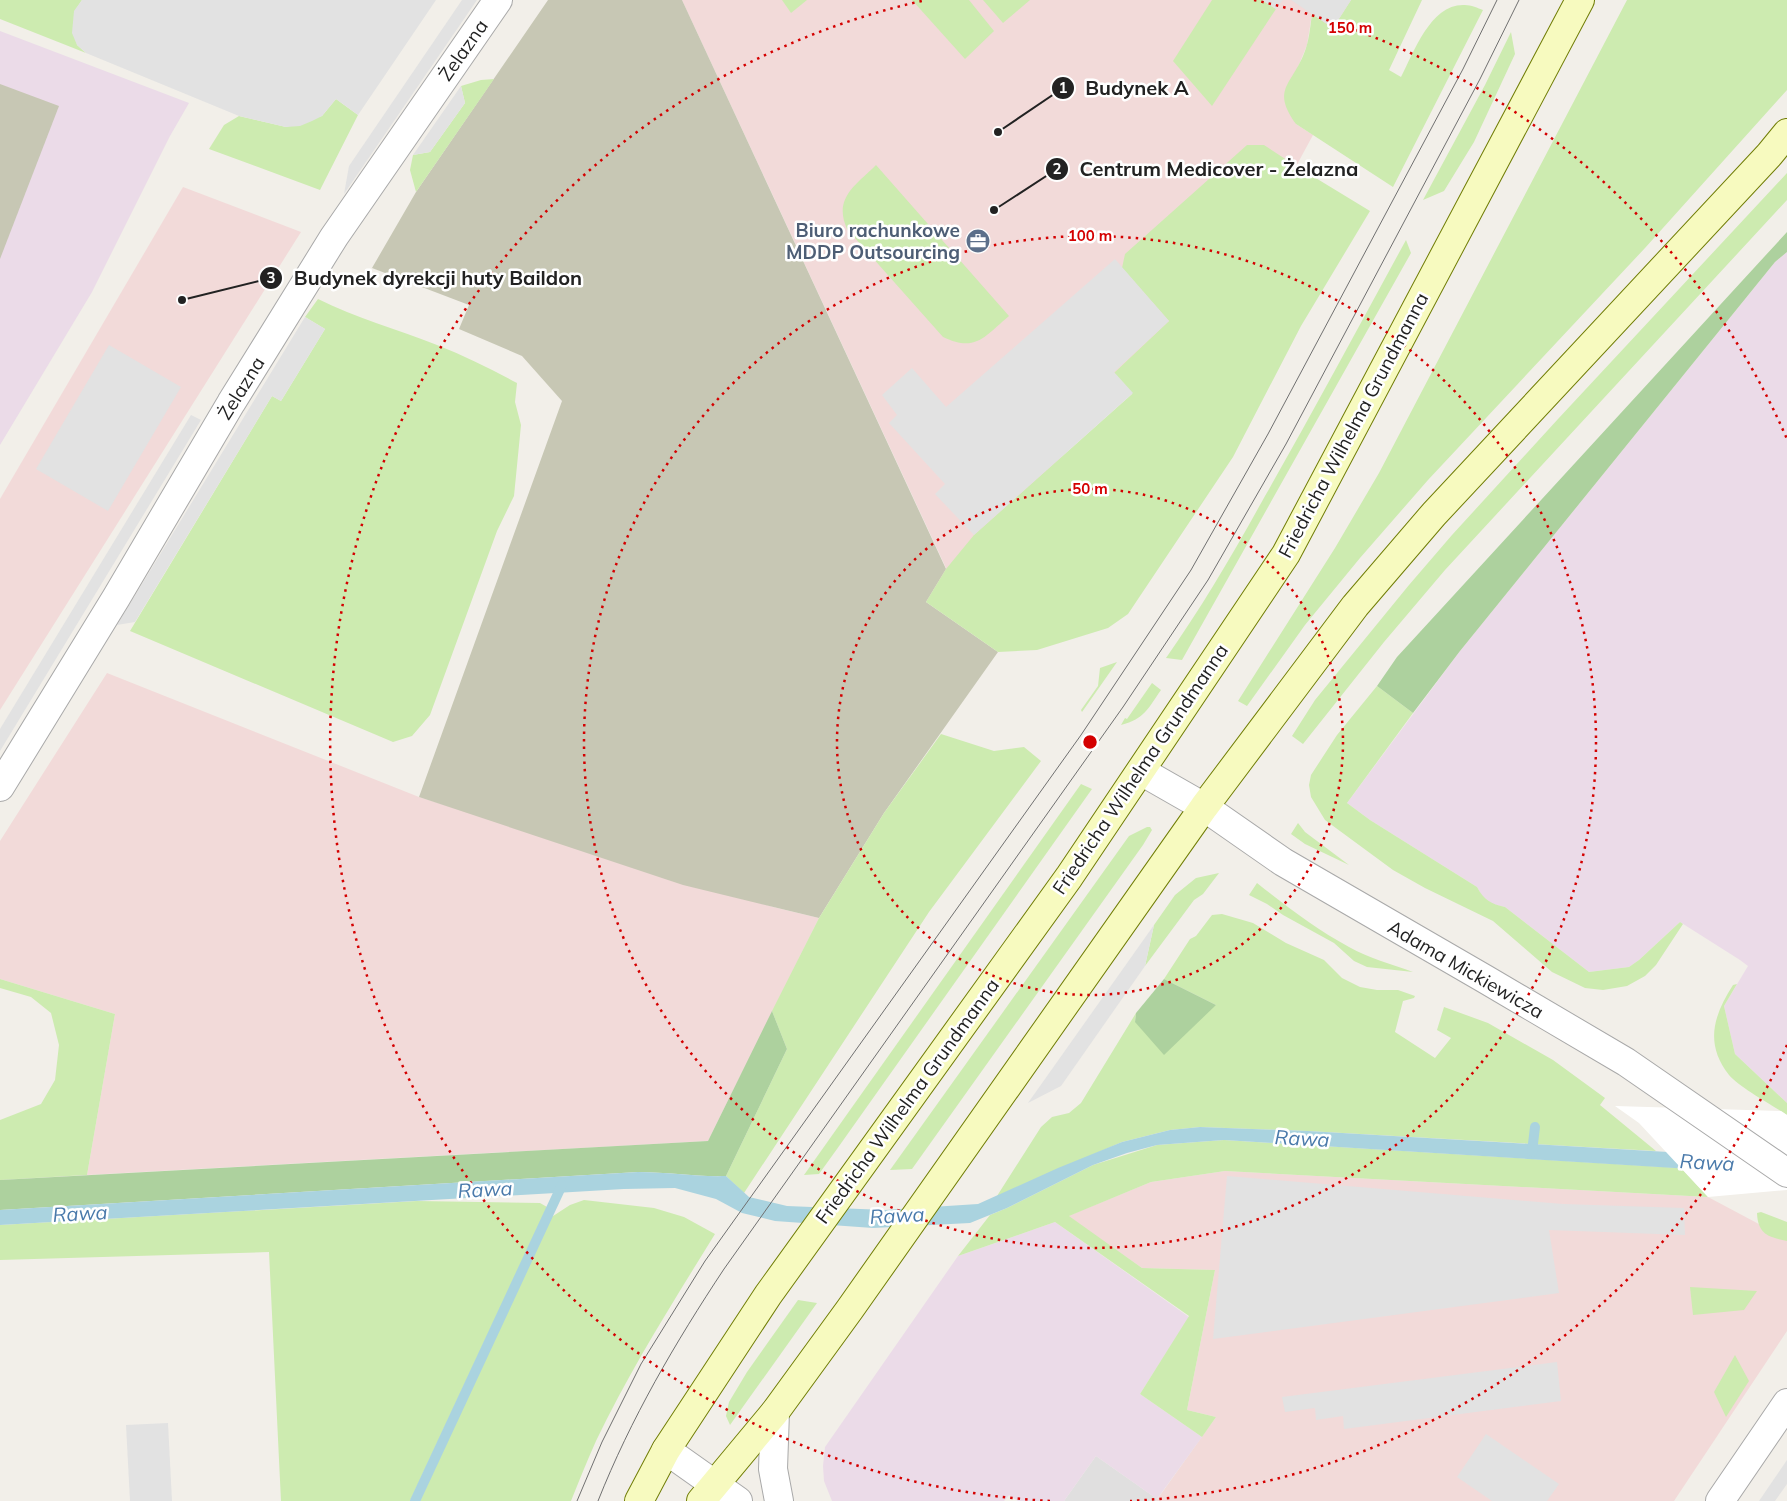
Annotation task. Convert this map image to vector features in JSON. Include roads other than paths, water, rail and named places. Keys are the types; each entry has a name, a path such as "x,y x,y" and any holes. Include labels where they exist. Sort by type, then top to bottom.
{"main road":[{"name":"Friedricha Wilhelma Grundmanna","path":"639,1501 666,1450 768,1295 1069,877 1286,554 1580,0"},
{"path":"707,1493 775,1412 850,1309 1204,807 1355,606 1434,514 1769,155 1787,133"}],"street":[{"name":"Żelazna","path":"0,787 116,598 226,411 334,237 498,0"},
{"name":"Adama Mickiewicza","path":"1141,771 1204,807 1282,862 1502,988 1626,1062 1787,1173"},
{"path":"1720,1501 1787,1403"},
{"path":"775,1412 773,1469 779,1501"},
{"path":"666,1450 707,1493 738,1501"}],"water":[{"name":"Rawa","path":"1200,1127 1308,1131 1685,1153 1787,1175 1224,1140 1157,1145 1127,1153 1093,1165 1007,1208 970,1223 873,1228 775,1221 742,1213 716,1199 675,1188 624,1189 0,1225 0,1210 638,1172 726,1176 749,1197 787,1206 885,1210 978,1204 1122,1142 1170,1130"}],"waterway":[{"path":"1532,1152 1535,1127"},
{"path":"415,1501 562,1185"}],"tram line":[{"path":"577,1501 602,1442 641,1364 705,1261 1081,735 1191,570 1268,434 1463,69 1497,0"},
{"path":"598,1501 639,1411 671,1353 724,1269 1123,707 1208,580 1286,444 1480,79 1519,0"}],"place":[{"name":"Budynek A","path":"998,132"},
{"name":"Centrum Medicover - Żelazna","path":"994,210"},
{"name":"Biuro rachunkowe MDDP Outsourcing","path":"978,241"},
{"name":"Budynek dyrekcji huty Baildon","path":"182,300"}]}
